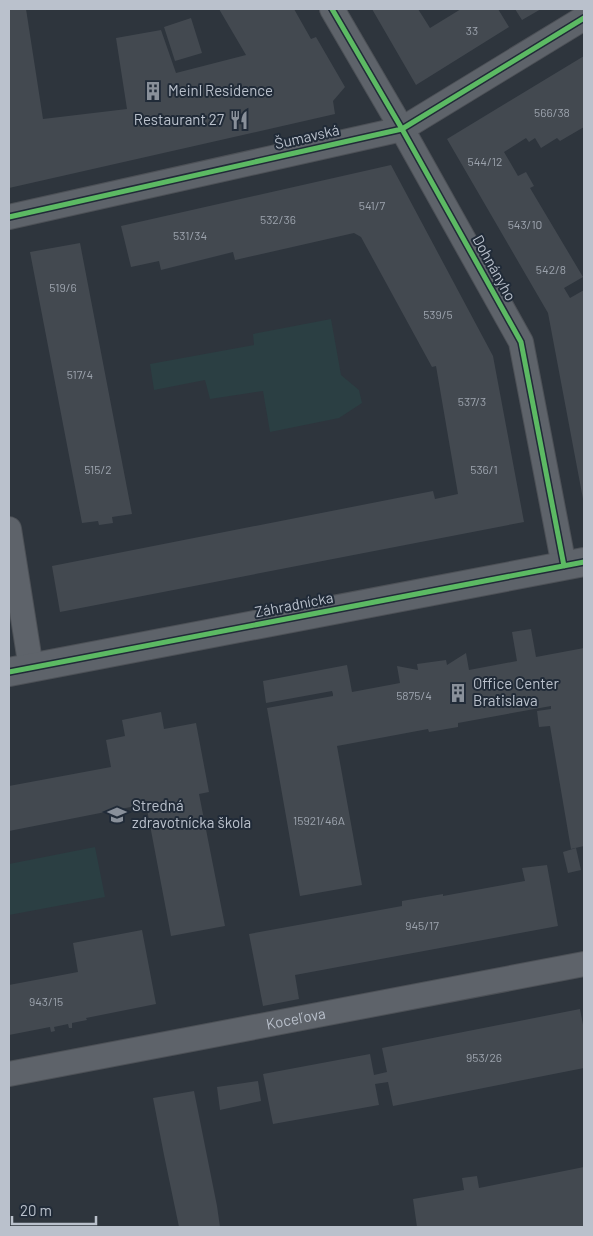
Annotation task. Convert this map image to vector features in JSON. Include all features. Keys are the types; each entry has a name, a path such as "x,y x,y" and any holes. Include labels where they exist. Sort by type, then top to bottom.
{"street":[{"name":"Dohnányho","path":"332,9 402,129 521,342 574,564"},
{"name":"Šumavská","path":"9,217 402,129 584,18"},
{"path":"10,539 20,670"},
{"name":"Záhradnícka","path":"20,670 574,564"},
{"name":"Koceľova","path":"9,1074 584,964"}],"green space":[{"path":"331,319 341,375 359,390 362,403 339,418 270,432 263,391 210,399 205,380 154,390 150,364 254,345 253,334"},
{"path":"95,847 105,897 9,915 9,864"}],"building":[{"path":"9,9 26,9 43,119 127,109 116,38 161,30 176,73 246,55 219,9 294,9 311,39 316,37 345,87 333,101 335,114 9,188"},
{"path":"372,9 418,9 430,28 461,9 498,9 509,27 416,85"},
{"path":"515,9 541,9 522,20"},
{"path":"191,18 202,53 175,61 164,27"},
{"path":"584,56 584,127 560,141 557,138 541,148 535,138 529,142 526,138 504,152 518,176 526,172 534,186 530,188 583,277 564,288 570,298 584,290 583,499 548,313 447,139"},
{"path":"391,165 493,356 524,522 60,612 52,566 433,491 435,499 458,494 436,366 432,367 361,237 354,233 235,260 233,252 161,270 159,261 131,267 121,226"},
{"path":"80,243 132,514 112,517 113,523 99,525 98,521 82,523 30,252"},
{"path":"531,629 536,657 584,648 584,846 571,849 550,726 539,727 537,711 551,709 551,706 458,723 458,727 429,732 428,729 337,746 362,885 300,896 267,708 333,696 333,694 332,691 266,703 263,681 347,665 352,692 400,683 397,666 418,670 417,664 446,660 447,665 466,653 469,670 517,661 512,632"},
{"path":"161,712 164,729 196,723 209,792 199,794 225,926 171,936 146,804 9,831 9,786 111,767 106,740 125,736 122,720"},
{"path":"576,848 581,870 568,873 563,852"},
{"path":"547,865 558,926 295,975 299,999 263,1006 249,934 402,906 402,901 443,894 443,896 525,881 522,868"},
{"path":"142,930 156,1004 86,1018 87,1020 72,1023 72,1028 69,1028 68,1024 54,1027 55,1031 51,1032 50,1027 9,1035 9,985 78,972 73,943"},
{"path":"580,1009 584,1030 584,1068 393,1106 388,1082 375,1084 379,1105 273,1124 263,1074 370,1054 374,1075 387,1072 382,1048"},
{"path":"258,1081 261,1101 220,1110 217,1087"},
{"path":"194,1091 220,1227 179,1227 153,1098"},
{"path":"584,1167 584,1227 417,1227 413,1199 464,1190 462,1178 477,1176 479,1188"}],"cycle path":[{"path":"332,9 402,129 521,342 564,566"},
{"path":"9,217 402,129 584,18"},
{"path":"9,672 584,562"}],"place":[{"name":"Meinl Residence","path":"153,91"},
{"name":"Restaurant 27","path":"239,120"},
{"name":"Office Center Bratislava","path":"458,693"},
{"name":"Stredná zdravotnícka škola","path":"117,815"}]}
